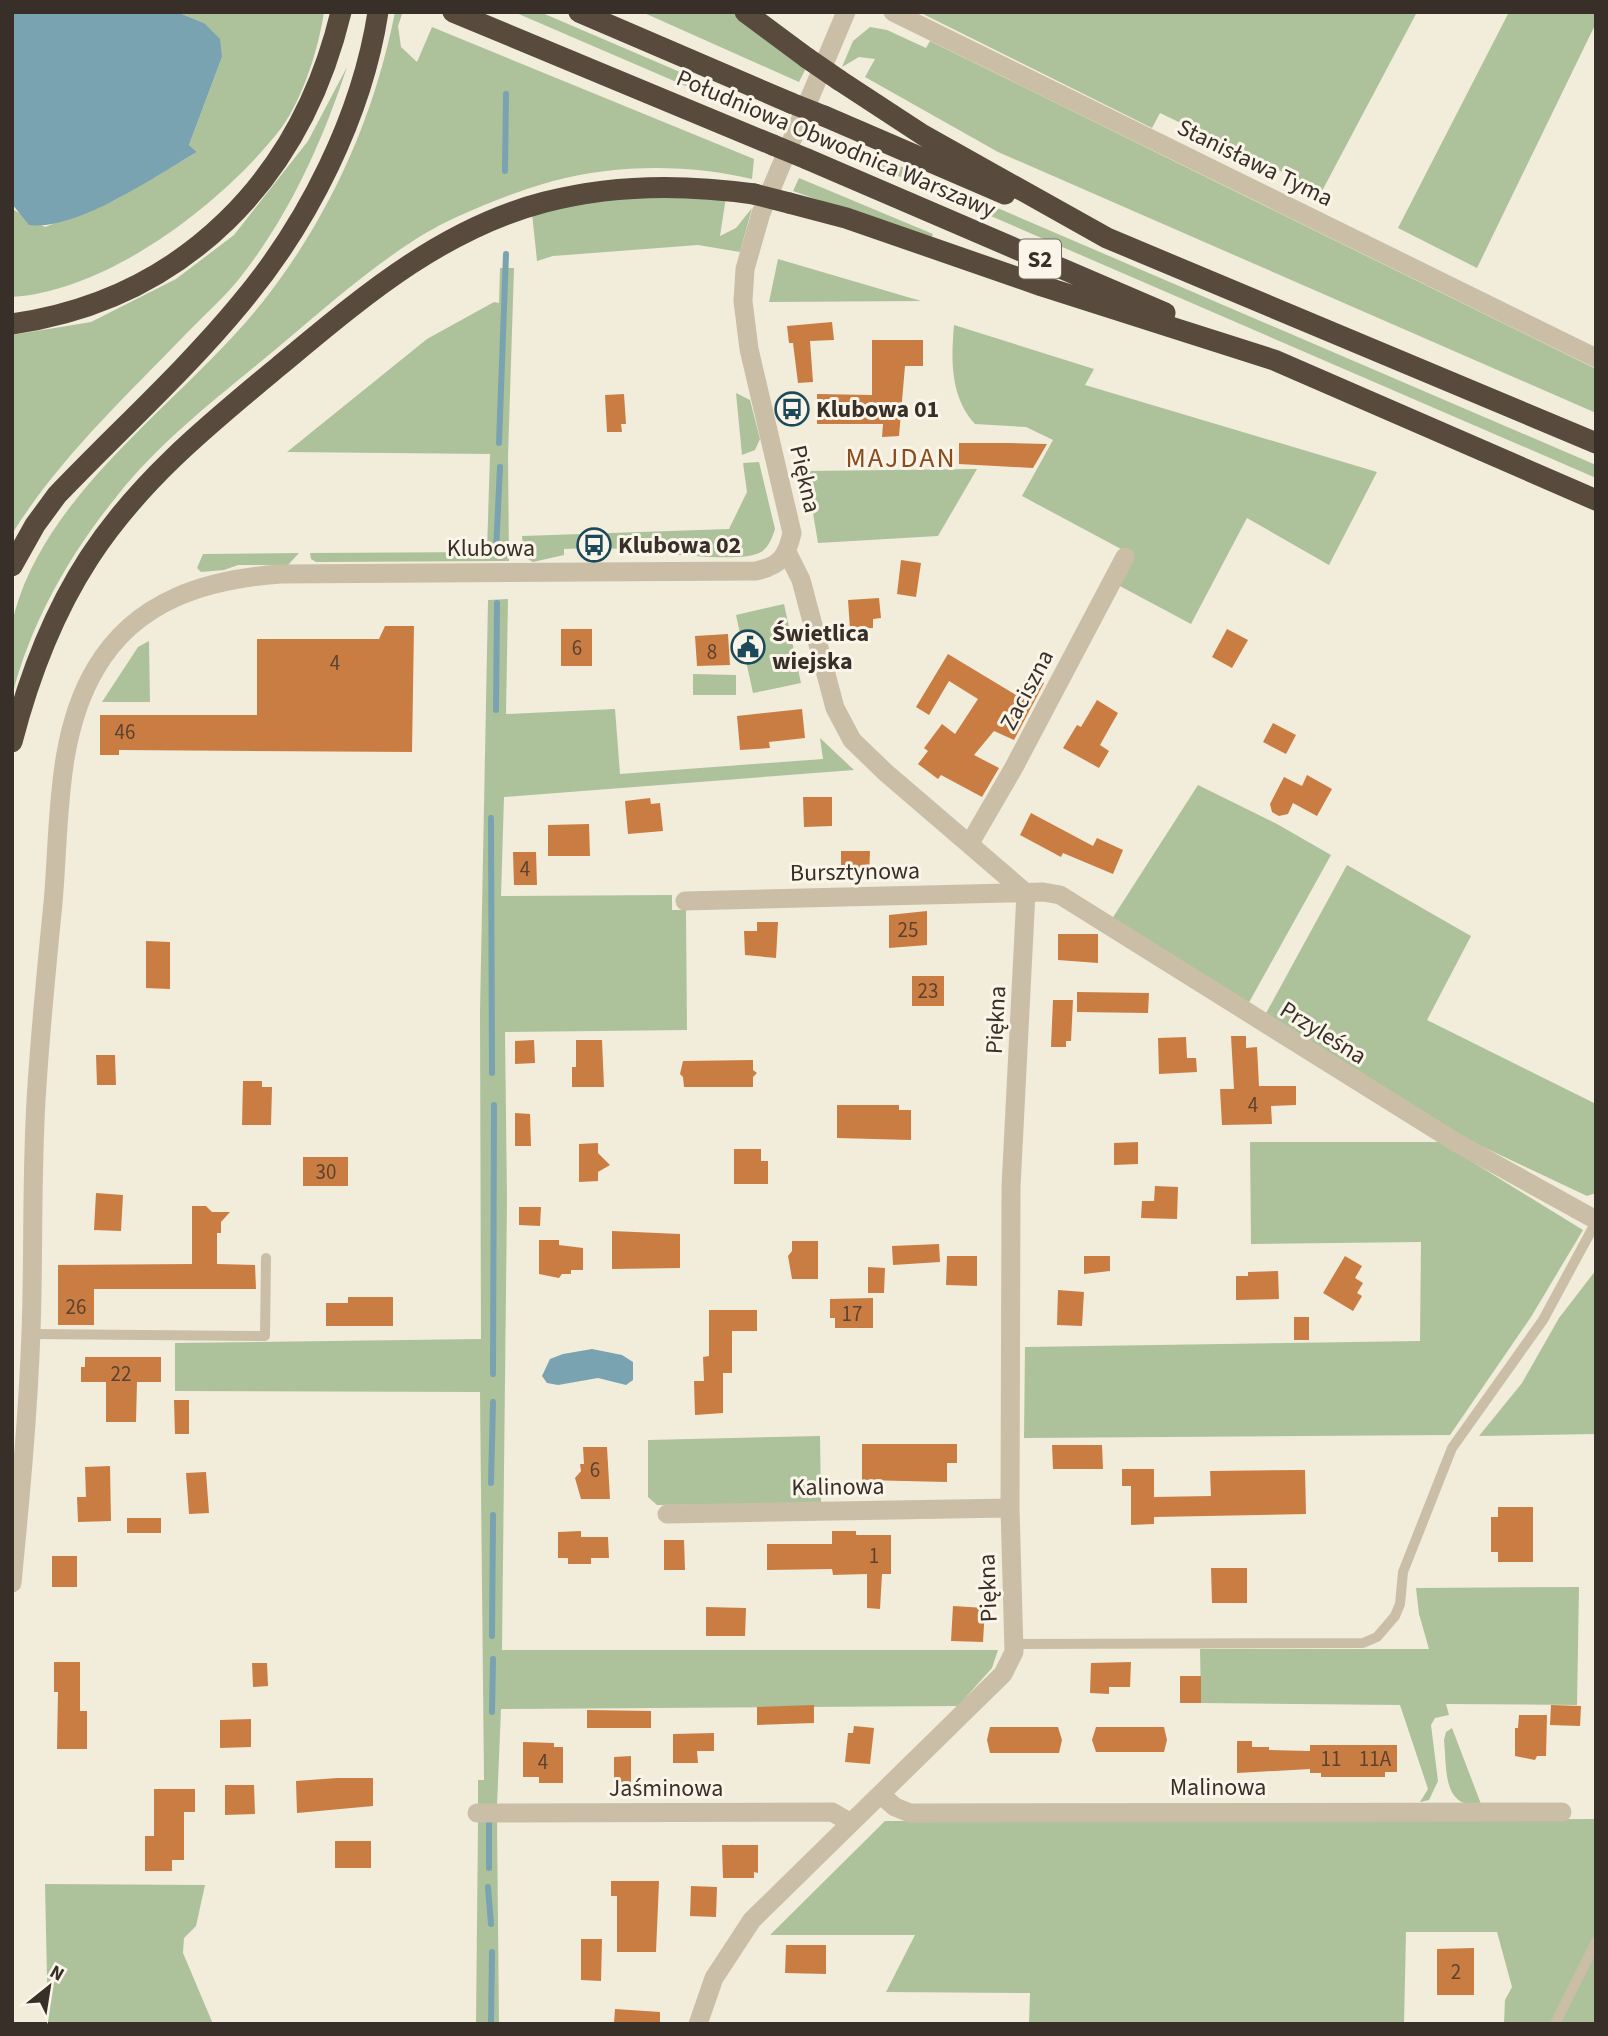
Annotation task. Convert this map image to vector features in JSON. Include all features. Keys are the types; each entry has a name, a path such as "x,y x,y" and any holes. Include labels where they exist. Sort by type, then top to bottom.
{"highway":[{"path":"12,324 50,317 133,287 201,244 233,215 265,180 294,138 320,87 341,12"},
{"path":"12,566 35,525 57,495 242,302 287,240 323,178 349,115 378,12"},
{"name":"Południowa Obwodnica Warszawy","path":"453,12 807,159 1274,360"},
{"name":"Południowa Obwodnica Warszawy","path":"579,12 1107,238"},
{"path":"745,12 807,58 923,135 1107,238"},
{"path":"12,742 23,699 43,644 65,598 115,521 149,481 188,442 392,276 434,248 486,222 543,202 593,191 651,187 754,194 846,218 1042,286 1274,360"},
{"name":"S2","path":"1107,238 1596,443"},
{"name":"S2","path":"1274,360 1596,500"}],"street":[{"name":"Piękna","path":"698,2024 714,1978 744,1931 1003,1674 1012,1661 1014,1644 1010,1508 1011,1187 1026,892 885,772 857,746 843,726 801,580 788,554 792,533 749,349 743,301 745,269 761,213 846,12"},
{"name":"Stanisława Tyma","path":"893,12 1596,358"},
{"name":"Klubowa","path":"12,1583 31,1334 37,1084 65,769 71,732 85,687 110,648 145,613 191,589 232,578 281,574 756,571 778,564 788,554"},
{"name":"Zaciszna","path":"970,843 1013,769 1125,557"},
{"name":"Bursztynowa","path":"685,901 1026,892"},
{"name":"Przyleśna","path":"1026,892 1060,895 1081,907 1109,928 1445,1136 1596,1221"},
{"name":"Kalinowa","path":"667,1514 1010,1508"},
{"name":"Malinowa","path":"881,1795 895,1807 910,1813 1562,1812"},
{"name":"Jaśminowa","path":"477,1813 831,1812 851,1823"}],"lane":[{"path":"1014,1644 1363,1643 1377,1637 1395,1616 1404,1572 1452,1448 1492,1388 1544,1320 1596,1221"},
{"path":"31,1334 265,1336 266,1258"},
{"path":"1555,2024 1596,1942"}],"green space":[{"path":"177,12 324,12 309,72 290,115 258,156 229,184 162,238 87,278 49,291 12,297 12,204 14,210 45,227 115,200 197,152 189,145 222,57 204,23"},
{"path":"395,12 402,14 398,26 401,47 417,62 432,27 754,159 752,179 703,171 653,168 578,175 481,206 427,232 395,253 214,401 134,475 99,518 54,590 30,642 12,696 13,621 33,566 58,523 89,483 233,336 289,267 330,199 362,127 375,90"},
{"path":"514,12 540,12 785,117 781,127"},
{"path":"642,12 733,12 806,68 799,82"},
{"path":"1417,12 1322,191 1160,113 1152,128 921,13"},
{"path":"1509,12 1596,12 1596,23 1477,268 1398,228"},
{"path":"870,27 887,30 926,48 930,41 1596,369 1596,413 998,152 865,77 875,59 859,57 842,67 853,41"},
{"path":"347,67 315,151 289,204 257,255 226,294 71,455 12,534 12,335 91,322 176,279 234,235 308,141"},
{"path":"818,131 1596,465 1596,478 815,140"},
{"path":"799,178 933,234 931,240 793,191"},
{"path":"637,194 726,197 720,236 736,228 752,208 740,252 698,245 553,256 537,261 532,213"},
{"path":"778,259 921,301 769,302"},
{"path":"500,268 514,268 508,456 509,561 316,562 311,559 310,553 487,552 490,454 287,452 427,339 494,302 499,303"},
{"path":"954,325 1094,369 1085,385 1377,472 1329,565 1247,518 1191,624 1116,584 1121,549 1022,496 1053,440 1026,427 975,424 961,402 954,378"},
{"path":"736,393 750,400 760,439 755,450 742,455"},
{"path":"759,462 775,529 768,545 761,552 749,556 709,557 601,548 600,543 587,543 587,548 564,549 564,555 533,562 524,557 522,536 729,529 747,492 743,463"},
{"path":"977,469 938,536 818,543 806,471"},
{"path":"299,553 288,565 238,565 224,570 201,572 197,568 203,554"},
{"path":"508,599 506,714 615,709 620,774 823,759 820,738 854,770 504,797 501,896 672,895 672,910 686,910 687,1030 505,1032 507,1200 502,1650 998,1650 992,1668 958,1706 501,1709 497,1806 478,1806 478,1780 484,1780 480,1392 175,1391 175,1343 481,1339 480,1012 488,600"},
{"path":"784,604 801,683 753,693 736,615"},
{"path":"149,641 150,702 102,702 138,647"},
{"path":"693,674 736,675 736,695 693,695"},
{"path":"1198,785 1277,824 1331,855 1247,1006 1110,922"},
{"path":"1347,865 1471,936 1427,1020 1596,1104 1596,1193 1587,1196 1458,1135 1264,1017"},
{"path":"1250,1142 1440,1142 1583,1230 1531,1317 1450,1435 1024,1438 1025,1347 1420,1341 1421,1242 1251,1244"},
{"path":"1596,1270 1596,1434 1479,1436 1522,1383 1559,1318"},
{"path":"820,1436 821,1503 657,1505 648,1497 648,1440"},
{"path":"1579,1587 1577,1705 1446,1704 1449,1715 1435,1718 1431,1725 1438,1781 1429,1800 1420,1802 1428,1789 1400,1705 1201,1703 1200,1649 1429,1649 1419,1614 1416,1588"},
{"path":"1452,1728 1481,1804 1468,1804 1459,1800 1449,1785 1444,1740 1446,1732"},
{"path":"1596,1819 1596,2024 1504,2024 1505,2000 1512,1987 1497,1932 1406,1932 1404,2024 1029,2024 1030,1993 886,1992 915,1935 770,1935 885,1821"},
{"path":"478,1822 497,1822 499,2024 476,2024"},
{"path":"45,1884 205,1885 196,1926 184,1938 183,1953 213,2024 48,2024"}],"water":[{"path":"12,12 177,12 204,23 220,39 222,57 189,145 197,152 92,211 48,225 29,225 12,204"},
{"path":"592,1349 622,1355 633,1362 633,1380 626,1385 598,1378 558,1385 547,1383 542,1376 550,1359"}],"building":[{"path":"832,322 834,340 810,341 813,382 798,383 793,343 789,343 787,326"},
{"path":"872,340 923,340 923,366 905,366 899,436 882,437 883,424 817,424 817,394 872,395"},
{"path":"624,394 626,424 621,424 622,432 607,432 605,395"},
{"path":"959,443 1047,444 1033,468 959,464"},
{"path":"901,560 921,563 916,597 897,594"},
{"path":"879,598 881,618 873,619 873,628 850,629 848,600"},
{"path":"385,626 414,626 412,752 119,750 119,755 100,755 100,715 257,715 257,639 379,639"},
{"path":"561,629 592,629 592,666 561,666"},
{"path":"1227,629 1248,640 1232,668 1212,657"},
{"path":"728,634 730,665 697,666 695,636"},
{"path":"948,654 1016,695 1028,674 1044,683 1014,740 994,731 974,755 999,768 982,797 941,775 938,779 918,764 928,751 924,748 942,724 955,734 978,699 949,681 929,715 916,707"},
{"path":"1097,700 1118,713 1100,745 1109,751 1099,768 1063,748 1077,725 1081,727"},
{"path":"802,709 805,738 769,742 770,748 740,750 737,716"},
{"path":"1273,723 1296,735 1286,754 1263,742"},
{"path":"1307,775 1332,789 1317,816 1293,803 1288,814 1279,816 1272,812 1270,804 1284,777 1302,786"},
{"path":"803,797 832,797 832,826 804,827"},
{"path":"650,798 651,804 660,803 663,831 628,834 625,801"},
{"path":"1031,813 1093,846 1097,838 1123,850 1113,874 1063,853 1061,857 1020,835"},
{"path":"589,824 590,856 548,856 548,825"},
{"path":"841,851 870,851 869,876 841,876"},
{"path":"513,852 536,852 537,885 514,885"},
{"path":"927,911 927,945 889,948 889,915"},
{"path":"757,922 778,922 776,958 745,955 744,931 757,931"},
{"path":"1058,934 1098,934 1098,963 1058,960"},
{"path":"146,941 170,942 170,989 146,988"},
{"path":"912,976 944,976 944,1006 912,1006"},
{"path":"1077,992 1149,993 1148,1013 1077,1012"},
{"path":"1053,1000 1073,1000 1071,1041 1066,1041 1066,1047 1051,1047"},
{"path":"1231,1036 1246,1036 1246,1048 1257,1047 1259,1086 1296,1086 1296,1105 1271,1106 1272,1124 1222,1125 1220,1089 1234,1089"},
{"path":"1186,1037 1187,1058 1196,1058 1197,1072 1159,1074 1158,1038"},
{"path":"534,1040 535,1063 515,1064 515,1041"},
{"path":"576,1040 602,1040 604,1087 572,1087 572,1067 576,1067"},
{"path":"96,1055 115,1055 116,1085 97,1085"},
{"path":"753,1060 753,1070 757,1073 753,1077 753,1087 684,1087 680,1074 683,1061"},
{"path":"243,1081 262,1081 262,1087 272,1087 271,1125 242,1125"},
{"path":"837,1105 899,1105 899,1110 911,1110 911,1140 837,1138"},
{"path":"515,1113 530,1114 531,1146 515,1146"},
{"path":"1138,1142 1138,1164 1114,1165 1114,1143"},
{"path":"598,1143 598,1153 610,1165 598,1172 598,1181 579,1182 579,1144"},
{"path":"734,1149 761,1149 761,1161 768,1161 768,1184 734,1184"},
{"path":"303,1157 348,1157 348,1186 303,1186"},
{"path":"1155,1186 1178,1187 1177,1219 1141,1218 1142,1201 1154,1201"},
{"path":"96,1193 123,1195 121,1231 94,1230"},
{"path":"192,1206 206,1206 212,1212 230,1212 221,1222 221,1233 217,1233 217,1264 255,1265 256,1289 94,1289 94,1325 58,1325 58,1265 192,1264"},
{"path":"519,1207 541,1207 540,1226 519,1225"},
{"path":"612,1231 680,1234 680,1268 612,1269"},
{"path":"539,1240 559,1240 559,1245 583,1248 583,1270 571,1270 571,1274 562,1274 559,1278 539,1274"},
{"path":"792,1241 818,1241 818,1279 792,1279 788,1256 792,1251"},
{"path":"939,1244 940,1262 893,1265 892,1246"},
{"path":"947,1256 977,1256 977,1286 946,1285"},
{"path":"1084,1256 1110,1256 1110,1271 1084,1274"},
{"path":"1345,1256 1362,1266 1355,1278 1363,1283 1357,1293 1362,1296 1353,1311 1323,1293"},
{"path":"868,1267 885,1268 884,1293 868,1293"},
{"path":"1278,1271 1279,1299 1236,1300 1236,1276 1248,1276 1248,1272"},
{"path":"1058,1290 1084,1292 1082,1326 1057,1325"},
{"path":"348,1297 393,1297 393,1326 326,1326 326,1303 348,1303"},
{"path":"873,1298 873,1328 835,1328 835,1318 830,1318 830,1299"},
{"path":"709,1310 757,1310 757,1331 732,1331 732,1373 723,1373 723,1413 695,1415 694,1381 704,1381 703,1357 709,1356"},
{"path":"1294,1317 1309,1317 1309,1340 1294,1340"},
{"path":"85,1357 161,1357 161,1382 137,1382 136,1422 106,1422 106,1382 81,1382 81,1367 85,1367"},
{"path":"174,1400 189,1400 189,1434 175,1434"},
{"path":"862,1444 957,1444 957,1463 947,1463 947,1482 862,1480"},
{"path":"1052,1445 1102,1445 1103,1469 1053,1469"},
{"path":"583,1447 607,1447 610,1499 581,1499 575,1478 581,1471 580,1464 584,1464"},
{"path":"110,1466 111,1521 78,1522 77,1497 86,1497 85,1467"},
{"path":"1122,1469 1154,1469 1154,1497 1211,1496 1210,1471 1305,1470 1306,1514 1154,1517 1154,1524 1131,1525 1131,1486 1122,1486"},
{"path":"206,1472 209,1513 189,1514 186,1473"},
{"path":"1498,1507 1533,1507 1533,1562 1498,1562 1498,1552 1491,1552 1491,1517 1498,1517"},
{"path":"127,1518 161,1518 161,1533 127,1533"},
{"path":"581,1531 581,1537 608,1537 609,1558 591,1558 591,1564 568,1564 568,1558 558,1558 558,1532"},
{"path":"832,1531 856,1531 856,1535 891,1535 891,1574 882,1574 880,1609 867,1608 867,1574 833,1575 832,1569 767,1570 767,1544 832,1544"},
{"path":"664,1540 684,1540 685,1570 664,1570"},
{"path":"52,1556 77,1556 77,1587 52,1587"},
{"path":"1211,1568 1247,1568 1247,1603 1212,1603"},
{"path":"953,1606 985,1608 983,1642 951,1641"},
{"path":"706,1607 746,1608 745,1636 706,1636"},
{"path":"54,1662 80,1662 80,1711 87,1711 87,1749 57,1749 58,1692 54,1692"},
{"path":"1131,1662 1130,1687 1109,1687 1109,1694 1090,1693 1091,1663"},
{"path":"252,1663 267,1663 268,1686 253,1687"},
{"path":"1180,1676 1201,1676 1201,1703 1180,1703"},
{"path":"814,1705 814,1723 757,1725 757,1707"},
{"path":"1551,1705 1581,1706 1580,1726 1550,1725"},
{"path":"587,1710 651,1711 651,1728 587,1728"},
{"path":"1519,1715 1547,1715 1546,1756 1537,1756 1535,1760 1515,1756 1515,1728 1518,1728"},
{"path":"251,1719 251,1747 220,1748 220,1720"},
{"path":"854,1726 874,1728 870,1764 845,1762 848,1733 853,1733"},
{"path":"990,1727 1058,1727 1062,1740 1059,1753 990,1753 987,1740"},
{"path":"1096,1727 1164,1727 1167,1740 1164,1752 1096,1752 1092,1740"},
{"path":"714,1733 714,1751 697,1751 698,1763 673,1763 673,1734"},
{"path":"1237,1741 1252,1741 1252,1747 1269,1747 1269,1750 1310,1751 1310,1745 1397,1745 1397,1772 1385,1772 1385,1777 1321,1777 1321,1773 1310,1773 1310,1769 1237,1773"},
{"path":"523,1742 554,1743 554,1747 563,1747 563,1783 539,1783 539,1777 523,1777"},
{"path":"631,1756 631,1783 614,1784 614,1757"},
{"path":"373,1778 373,1806 297,1813 296,1781"},
{"path":"225,1785 254,1785 255,1814 225,1815"},
{"path":"154,1789 195,1789 195,1812 184,1812 184,1860 172,1860 172,1871 145,1871 145,1836 154,1836"},
{"path":"335,1841 371,1841 371,1868 335,1868"},
{"path":"722,1845 758,1845 758,1873 754,1872 754,1878 723,1878"},
{"path":"611,1881 659,1881 656,1952 617,1952 617,1896 611,1896"},
{"path":"691,1886 717,1887 716,1917 690,1916"},
{"path":"581,1939 602,1939 601,1981 581,1980"},
{"path":"786,1945 826,1945 826,1974 785,1973"},
{"path":"1474,1948 1474,1995 1437,1995 1437,1949"},
{"path":"615,2009 660,2012 660,2024 614,2024"}],"waterway":[{"path":"505,171 506,94"},
{"path":"499,443 506,254"},
{"path":"496,551 500,467"},
{"path":"496,710 497,603"},
{"path":"491,818 492,1073"},
{"path":"493,1374 494,1105"},
{"path":"491,1483 493,1402"},
{"path":"492,1636 493,1515"},
{"path":"492,1712 493,1659"},
{"path":"489,1821 489,1868"},
{"path":"488,1887 491,1924"},
{"path":"491,2024 492,1952"}],"place":[{"name":"Klubowa 01","path":"792,409"},
{"name":"Klubowa 02","path":"594,545"},
{"name":"Świetlica wiejska","path":"748,647"}],"district":[{"name":"MAJDAN","path":"901,458"}]}
